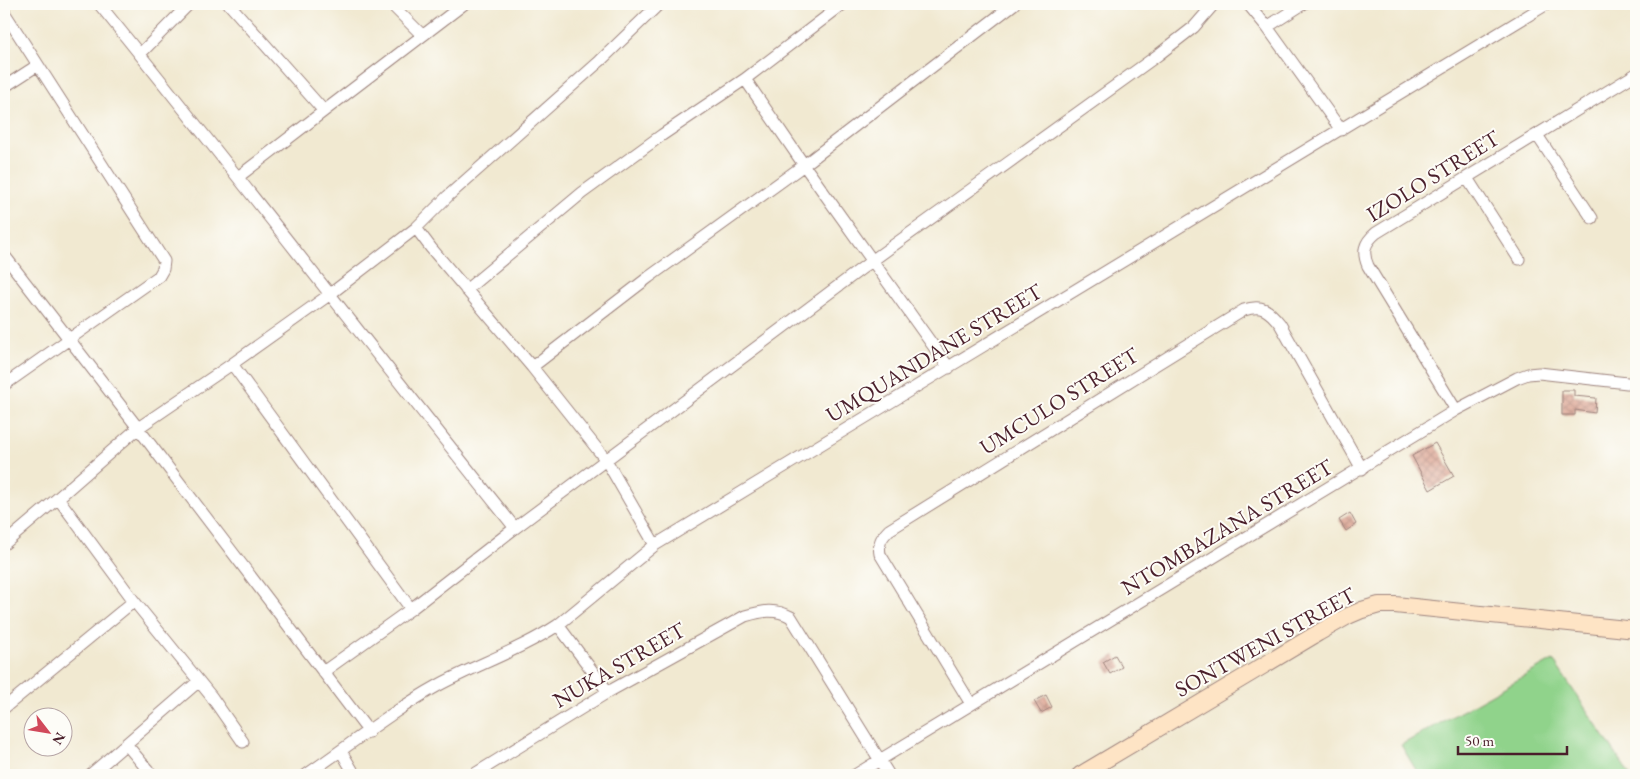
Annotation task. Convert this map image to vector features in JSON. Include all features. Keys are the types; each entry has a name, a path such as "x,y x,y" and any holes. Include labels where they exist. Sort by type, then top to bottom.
{"street":[{"path":"99,4 515,528"},
{"path":"140,54 188,4"},
{"path":"229,4 324,111"},
{"path":"390,4 422,35"},
{"path":"238,177 464,4"},
{"path":"4,544 138,428 232,364 416,228 462,184 600,61 659,4"},
{"path":"466,290 582,193 662,135 745,79 843,4"},
{"path":"532,367 649,277 804,165 1014,4"},
{"path":"323,672 873,260 1158,55 1194,27 1214,4"},
{"path":"1248,4 1267,27 1341,130"},
{"path":"1267,27 1303,4"},
{"name":"UMQUANDANE STREET","path":"306,775 412,700 439,685 522,646 558,626 655,545 1547,4"},
{"path":"4,12 164,261 163,269 159,276 4,385"},
{"path":"4,87 38,65"},
{"name":"IZOLO STREET","path":"1456,410 1368,266 1364,257 1364,248 1368,240 1376,233 1636,74"},
{"path":"745,79 949,368"},
{"path":"1537,135 1592,218"},
{"path":"1467,178 1519,259"},
{"path":"416,228 532,367 606,460 634,505 655,545"},
{"path":"4,255 369,732"},
{"name":"UMCULO STREET","path":"971,704 880,554 881,538 889,530 1244,310 1254,306 1264,308 1280,324 1362,469"},
{"path":"232,364 410,608"},
{"name":"NTOMBAZANA STREET","path":"855,775 1362,469 1456,410 1517,378 1539,373 1636,384"},
{"path":"58,498 134,601 199,681 243,742"},
{"path":"4,708 134,601"},
{"name":"SONTWENI STREET","path":"1080,775 1318,633 1362,610 1379,605 1395,605 1636,630"},
{"name":"NUKA STREET","path":"473,775 608,692 745,616 764,611 773,611 791,617 880,760"},
{"path":"558,626 608,692"},
{"path":"90,775 199,681"},
{"path":"126,744 152,775"},
{"path":"340,751 355,775"},
{"path":"880,760 889,775"}],"green space":[{"path":"1553,660 1630,775 1419,775 1401,745"}],"building":[{"path":"1562,390 1574,390 1574,396 1596,398 1595,413 1575,410 1575,415 1562,415"},
{"path":"1435,443 1454,476 1430,490 1412,456"},
{"path":"1350,513 1356,524 1346,531 1339,520"},
{"path":"1115,655 1122,667 1110,674 1103,662"},
{"path":"1046,695 1052,707 1041,713 1034,701"}]}
